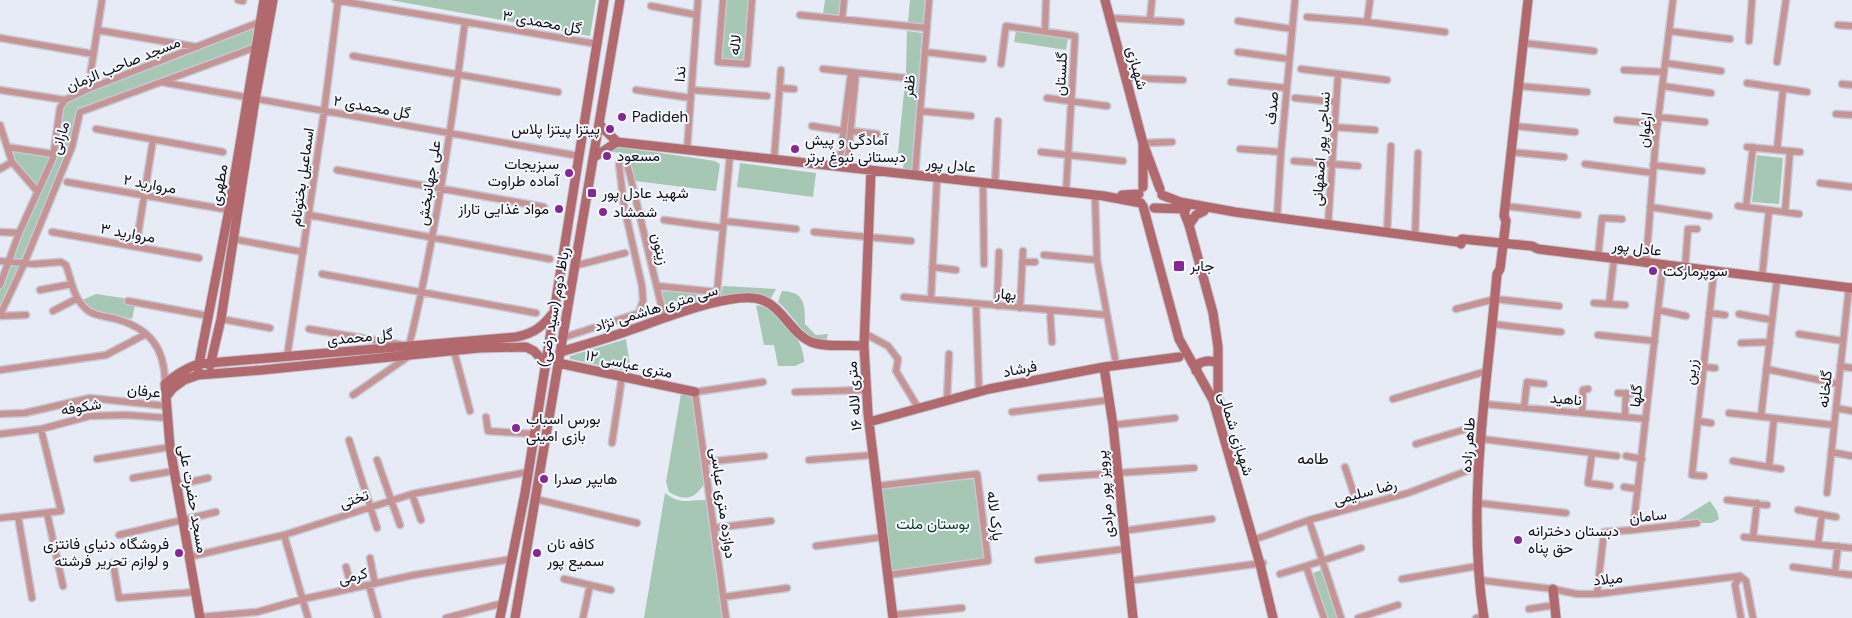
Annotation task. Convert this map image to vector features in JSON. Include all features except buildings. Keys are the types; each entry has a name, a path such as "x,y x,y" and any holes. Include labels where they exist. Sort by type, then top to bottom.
{"street":[{"path":"88,89 101,0"},
{"name":"مطهری","path":"211,374 210,363 221,319 233,239 256,47 264,0"},
{"name":"مطهری","path":"198,375 198,364 251,99 273,0"},
{"name":"گل محمدی ۳","path":"336,0 597,44"},
{"name":"اسماعیل بختونام","path":"288,357 324,112 336,0"},
{"name":"رباط دوم (سید رضی)","path":"500,618 528,472 604,0"},
{"name":"رباط دوم (سید رضی)","path":"515,618 620,0"},
{"name":"ندا","path":"687,150 698,0"},
{"name":"لاله","path":"723,0 718,62 747,64 752,0"},
{"path":"842,19 844,0"},
{"name":"ظفر","path":"914,175 929,0"},
{"path":"1045,32 1046,0"},
{"name":"شهبازی","path":"1105,0 1143,143 1161,192"},
{"path":"1150,20 1152,0"},
{"name":"صدف","path":"1277,218 1280,152 1295,0"},
{"path":"1367,22 1370,0"},
{"name":"طاهر زاده","path":"1481,617 1476,534 1484,404 1497,274 1494,269 1506,221 1504,216 1528,0"},
{"name":"ارغوان","path":"1646,263 1658,120 1673,0"},
{"path":"1749,41 1752,0"},
{"path":"1778,62 1786,0"},
{"path":"651,6 697,14"},
{"path":"800,15 927,28"},
{"path":"1307,17 1367,22 1445,32"},
{"path":"1110,18 1181,22"},
{"path":"1238,21 1292,29"},
{"name":"مسجد صاحب الزمان","path":"0,285 19,233 53,154 60,108 65,100 88,89 260,22"},
{"name":"علی جهانبخش","path":"409,346 422,293 432,239 465,22"},
{"path":"1838,25 1852,26"},
{"name":"گلستان","path":"1002,64 1006,26 1075,36 1066,192"},
{"path":"97,30 199,47"},
{"path":"1669,31 1730,39"},
{"path":"0,38 93,54"},
{"path":"1524,43 1594,51"},
{"name":"مارانی","path":"0,315 24,264 72,147 80,112 256,47"},
{"path":"925,52 983,59"},
{"path":"1238,52 1289,59"},
{"path":"353,56 558,92"},
{"path":"1665,63 1721,71"},
{"path":"823,69 906,78"},
{"path":"1301,69 1387,80"},
{"path":"774,160 781,70"},
{"path":"1624,70 1664,72"},
{"path":"843,167 854,72"},
{"name":"نساجی پور اصفهانی","path":"1328,224 1338,75"},
{"path":"1126,78 1183,80"},
{"name":"گل محمدی ۲","path":"161,82 579,156"},
{"path":"1231,82 1286,88"},
{"path":"1747,83 1807,92"},
{"path":"1842,84 1852,85"},
{"path":"1519,86 1587,92"},
{"path":"1662,86 1711,93"},
{"path":"780,88 794,89"},
{"path":"1777,150 1783,89"},
{"path":"0,90 65,100"},
{"path":"636,90 691,98"},
{"path":"692,90 767,96"},
{"path":"1047,98 1107,106"},
{"path":"1295,98 1336,102"},
{"path":"920,111 970,116"},
{"path":"1836,114 1852,115"},
{"path":"1616,120 1705,122"},
{"path":"995,184 998,121"},
{"path":"593,158 617,142 599,124"},
{"path":"0,125 1,135 12,162 37,191"},
{"path":"812,126 877,134"},
{"path":"1514,126 1575,132"},
{"path":"1334,128 1375,130"},
{"path":"96,129 223,152"},
{"path":"136,247 153,140"},
{"name":"عادل پور","path":"617,142 1066,192 1141,198"},
{"path":"1143,143 1172,142"},
{"name":"شهبازی","path":"1141,198 1143,143"},
{"path":"1386,233 1391,146"},
{"path":"7,147 53,154"},
{"path":"1746,207 1750,147 1800,152"},
{"path":"1240,149 1280,152"},
{"path":"1785,212 1790,151"},
{"path":"1041,152 1123,160"},
{"path":"1415,237 1418,152"},
{"path":"1511,152 1564,157"},
{"path":"716,303 730,155"},
{"name":"زیتون","path":"562,338 639,313 643,302 642,286 622,192 619,164 622,160 627,165 664,317"},
{"path":"1294,161 1358,166"},
{"path":"0,169 12,162"},
{"path":"1585,164 1653,173"},
{"path":"1654,165 1702,171"},
{"path":"336,170 544,207"},
{"name":"۱۶ متری لاله","path":"871,170 864,346 869,422 893,617"},
{"path":"931,299 937,178"},
{"name":"مروارید ۲","path":"67,182 229,210"},
{"path":"983,183 984,264"},
{"path":"1820,183 1852,187"},
{"path":"1235,212 1181,206 1150,208 1141,198 1154,185 1181,206 1204,211 1235,212"},
{"path":"1154,208 1160,203 1161,192"},
{"path":"1099,195 1097,260 1115,358"},
{"name":"شهبازی شمالی","path":"1141,198 1179,339 1213,400 1278,618"},
{"name":"شهبازی شمالی","path":"1181,206 1189,225 1214,313 1218,363 1218,396 1256,539 1272,618"},
{"path":"1505,206 1578,215"},
{"path":"1738,206 1799,214"},
{"path":"1650,207 1709,216"},
{"path":"1762,277 1769,210"},
{"path":"1189,225 1196,216 1204,211"},
{"name":"عادل پور","path":"1235,212 1415,237 1458,242 1462,239 1500,246 1532,246 1538,249 1598,257 1850,288"},
{"path":"309,215 432,239 550,259"},
{"path":"1598,257 1602,218 1622,219"},
{"path":"664,220 723,228"},
{"path":"724,221 796,229"},
{"path":"1684,268 1688,229 1697,229"},
{"path":"0,232 19,233"},
{"name":"مروارید ۳","path":"52,232 199,258"},
{"path":"814,232 911,241"},
{"path":"233,239 303,252"},
{"path":"1020,308 1023,251"},
{"path":"997,306 999,252"},
{"path":"562,264 574,266 625,253"},
{"path":"1044,255 1097,260"},
{"path":"1609,304 1614,259"},
{"path":"0,261 24,264 61,262 66,265 76,299 85,309 98,315 128,323 146,334 159,349 165,367 165,384"},
{"path":"1022,262 1035,262"},
{"name":"گلها","path":"1633,530 1663,265"},
{"path":"932,267 956,270"},
{"name":"زرین","path":"1704,476 1692,475 1714,271"},
{"path":"322,274 536,312"},
{"path":"1761,416 1777,279"},
{"path":"40,290 72,284"},
{"path":"657,286 717,292"},
{"name":"گلخانه","path":"1827,493 1850,288"},
{"name":"بهار","path":"904,297 1107,315"},
{"name":"سی متری هاشمی نژاد","path":"560,352 634,329 664,317 741,298 760,299 776,308 802,337 812,342 829,345 864,346"},
{"path":"53,311 76,299"},
{"path":"1456,309 1495,299 1559,306"},
{"path":"128,302 209,316"},
{"path":"1594,303 1625,305"},
{"path":"976,304 979,392"},
{"path":"1658,310 1686,316"},
{"path":"1050,311 1052,342"},
{"name":"گل محمدی","path":"165,384 180,372 198,364 516,337 528,334 543,326 554,312"},
{"path":"1710,313 1725,315"},
{"path":"1739,314 1772,320"},
{"path":"0,315 26,315"},
{"path":"221,319 270,328"},
{"path":"1492,324 1561,332"},
{"path":"309,329 409,346 410,356 353,395"},
{"path":"864,333 888,346 898,359 896,371 919,409"},
{"path":"0,370 106,355 146,334"},
{"path":"526,347 530,346 531,341 528,334"},
{"path":"1800,334 1843,341"},
{"path":"1598,335 1655,341"},
{"path":"1741,343 1770,342"},
{"path":"526,347 534,351 546,364"},
{"name":"گل محمدی","path":"166,401 173,388 184,380 198,375 480,348 526,347"},
{"path":"454,351 470,411"},
{"path":"947,401 949,354"},
{"name":"فرشاد","path":"869,422 979,392 1104,368 1179,357"},
{"path":"1196,371 1198,364 1203,362 1213,361 1218,363"},
{"name":"۱۲ متری عباسی","path":"558,363 695,392"},
{"path":"1840,366 1852,368"},
{"path":"1704,367 1715,368"},
{"name":"پرویز پور مرادی","path":"1104,368 1113,426 1132,618"},
{"path":"1766,369 1838,384"},
{"path":"1393,399 1487,371"},
{"path":"612,443 622,377"},
{"path":"695,392 763,382"},
{"path":"1524,408 1527,382 1544,384"},
{"name":"مسجد حضرت علی","path":"165,384 170,447 200,617"},
{"path":"794,392 867,390"},
{"path":"1582,413 1583,390 1588,390"},
{"name":"دوازده متری عباسی","path":"695,392 726,618"},
{"path":"1618,393 1629,393 1625,417"},
{"name":"عرفان","path":"0,414 25,413 90,398 166,401"},
{"path":"1012,412 1109,400"},
{"name":"ناهید","path":"1484,404 1646,419"},
{"path":"1836,408 1852,411"},
{"path":"1729,413 1834,425"},
{"name":"شکوفه","path":"0,434 41,429 90,416 127,415 168,418"},
{"path":"486,417 488,431 534,434"},
{"path":"1113,426 1174,418"},
{"path":"1769,467 1774,418"},
{"path":"1698,421 1711,423"},
{"path":"1416,444 1483,424"},
{"path":"0,518 61,511 41,429"},
{"path":"1482,439 1617,456"},
{"path":"349,440 377,528"},
{"path":"97,459 170,447"},
{"path":"1831,452 1852,456"},
{"path":"1592,453 1588,483 1610,486"},
{"path":"809,460 873,455"},
{"path":"705,462 764,456"},
{"path":"1626,456 1642,459"},
{"path":"377,460 400,525"},
{"path":"1733,461 1781,469"},
{"name":"رضا سلیمی","path":"1256,539 1309,520 1408,493 1480,466"},
{"path":"1345,467 1358,506"},
{"path":"1041,478 1194,468"},
{"path":"133,478 174,471"},
{"name":"تختی","path":"189,557 284,536 412,494 528,472"},
{"name":"پارک لاله","path":"877,486 977,474 987,552 988,561 888,575"},
{"path":"176,485 208,478"},
{"path":"1624,487 1638,489"},
{"path":"412,494 421,520"},
{"path":"535,500 637,523"},
{"path":"1727,500 1767,505"},
{"path":"1478,503 1566,513"},
{"path":"1753,538 1757,503"},
{"path":"1798,510 1836,517"},
{"path":"119,535 216,512"},
{"path":"47,513 63,586"},
{"path":"1818,544 1822,514"},
{"path":"18,516 32,598"},
{"path":"1122,531 1212,520"},
{"path":"1309,520 1341,618"},
{"path":"714,528 771,521"},
{"name":"سامان","path":"1597,594 1604,532 1697,523"},
{"path":"284,536 308,618"},
{"path":"816,546 883,537"},
{"path":"1744,537 1852,548"},
{"path":"1835,572 1838,546"},
{"path":"1280,574 1361,548"},
{"path":"1038,560 1124,549"},
{"path":"370,558 372,585 378,618"},
{"name":"کرمی","path":"200,617 258,612 303,599 414,575 512,559"},
{"path":"113,563 119,598 195,592"},
{"path":"1128,582 1261,564"},
{"path":"1306,566 1324,618"},
{"path":"1402,579 1478,566"},
{"path":"346,567 352,589"},
{"path":"1793,567 1852,575"},
{"path":"1752,610 1740,615 1735,585 1740,576 1746,581 1752,610 1753,618"},
{"name":"میلاد","path":"1479,580 1553,589 1577,594 1597,594 1740,576"},
{"path":"564,579 611,590"},
{"path":"583,618 590,585"},
{"path":"723,597 787,588"},
{"path":"1553,589 1556,618"},
{"path":"446,618 503,603"},
{"path":"1358,618 1398,605"},
{"path":"1529,609 1555,605"},
{"path":"893,617 962,608"}],"green space":[{"path":"390,0 596,0 590,36"},
{"path":"726,0 749,0 744,61 721,59"},
{"path":"825,0 840,0 838,16 823,14"},
{"path":"910,0 925,0 923,24 908,23"},
{"path":"257,26 255,46 83,109 71,146 23,262 11,261 53,161 62,109 67,102 88,91"},
{"path":"907,31 922,33 912,171 903,168 905,156 898,153 905,82 909,76 906,72"},
{"path":"1016,31 1068,39 1066,50 1014,42"},
{"path":"619,147 715,161 720,164 716,191 635,181 630,154 612,152"},
{"path":"9,149 51,156 37,188 13,161"},
{"path":"1757,155 1783,158 1779,204 1752,202"},
{"path":"740,163 816,173 813,197 737,187"},
{"path":"9,263 22,266 0,313 0,287"},
{"path":"723,286 776,289 770,300 720,299"},
{"path":"660,289 709,295 708,302 667,315"},
{"path":"782,291 795,294 802,300 805,311 805,324 816,335 828,334 826,342 818,340 805,332 778,302"},
{"path":"96,294 136,300 132,319 91,309 82,300"},
{"path":"756,305 773,312 789,326 800,344 804,362 795,366 778,366 774,345 764,345"},
{"path":"626,339 631,372 570,359 570,356"},
{"path":"681,394 692,397 705,482 698,492 685,498 669,492 666,482"},
{"name":"بوستان ملت","path":"977,474 988,561 888,575 877,486"},
{"path":"665,493 681,501 707,500 722,618 644,618"},
{"path":"1710,501 1717,511 1719,519 1712,523 1674,523"},
{"path":"1321,570 1337,618 1328,618 1313,573"}],"place":[{"name":"Padideh","path":"622,117"},
{"name":"پیتزا پیتزا پلاس","path":"610,129"},
{"name":"آمادگی و پیش دبستانی نبوغ برتر","path":"795,149"},
{"name":"مسعود","path":"607,156"},
{"name":"سبزیجات آماده طراوت","path":"569,173"},
{"name":"شهید عادل پور","path":"592,193"},
{"name":"مواد غذایی تاراز","path":"559,209"},
{"name":"شمشاد","path":"603,212"},
{"name":"جابر","path":"1179,266"},
{"name":"سوپرمارکت","path":"1653,271"},
{"name":"بورس اسباب بازی امینی","path":"516,428"},
{"name":"هایپر صدرا","path":"544,479"},
{"name":"دبستان دخترانه حق پناه","path":"1518,540"},
{"name":"فروشگاه دنیای فانتزی و لوازم تحریر فرشته","path":"179,553"},
{"name":"کافه نان سمیع پور","path":"537,553"}],"district":[{"name":"طامه","path":"1313,458"}]}
